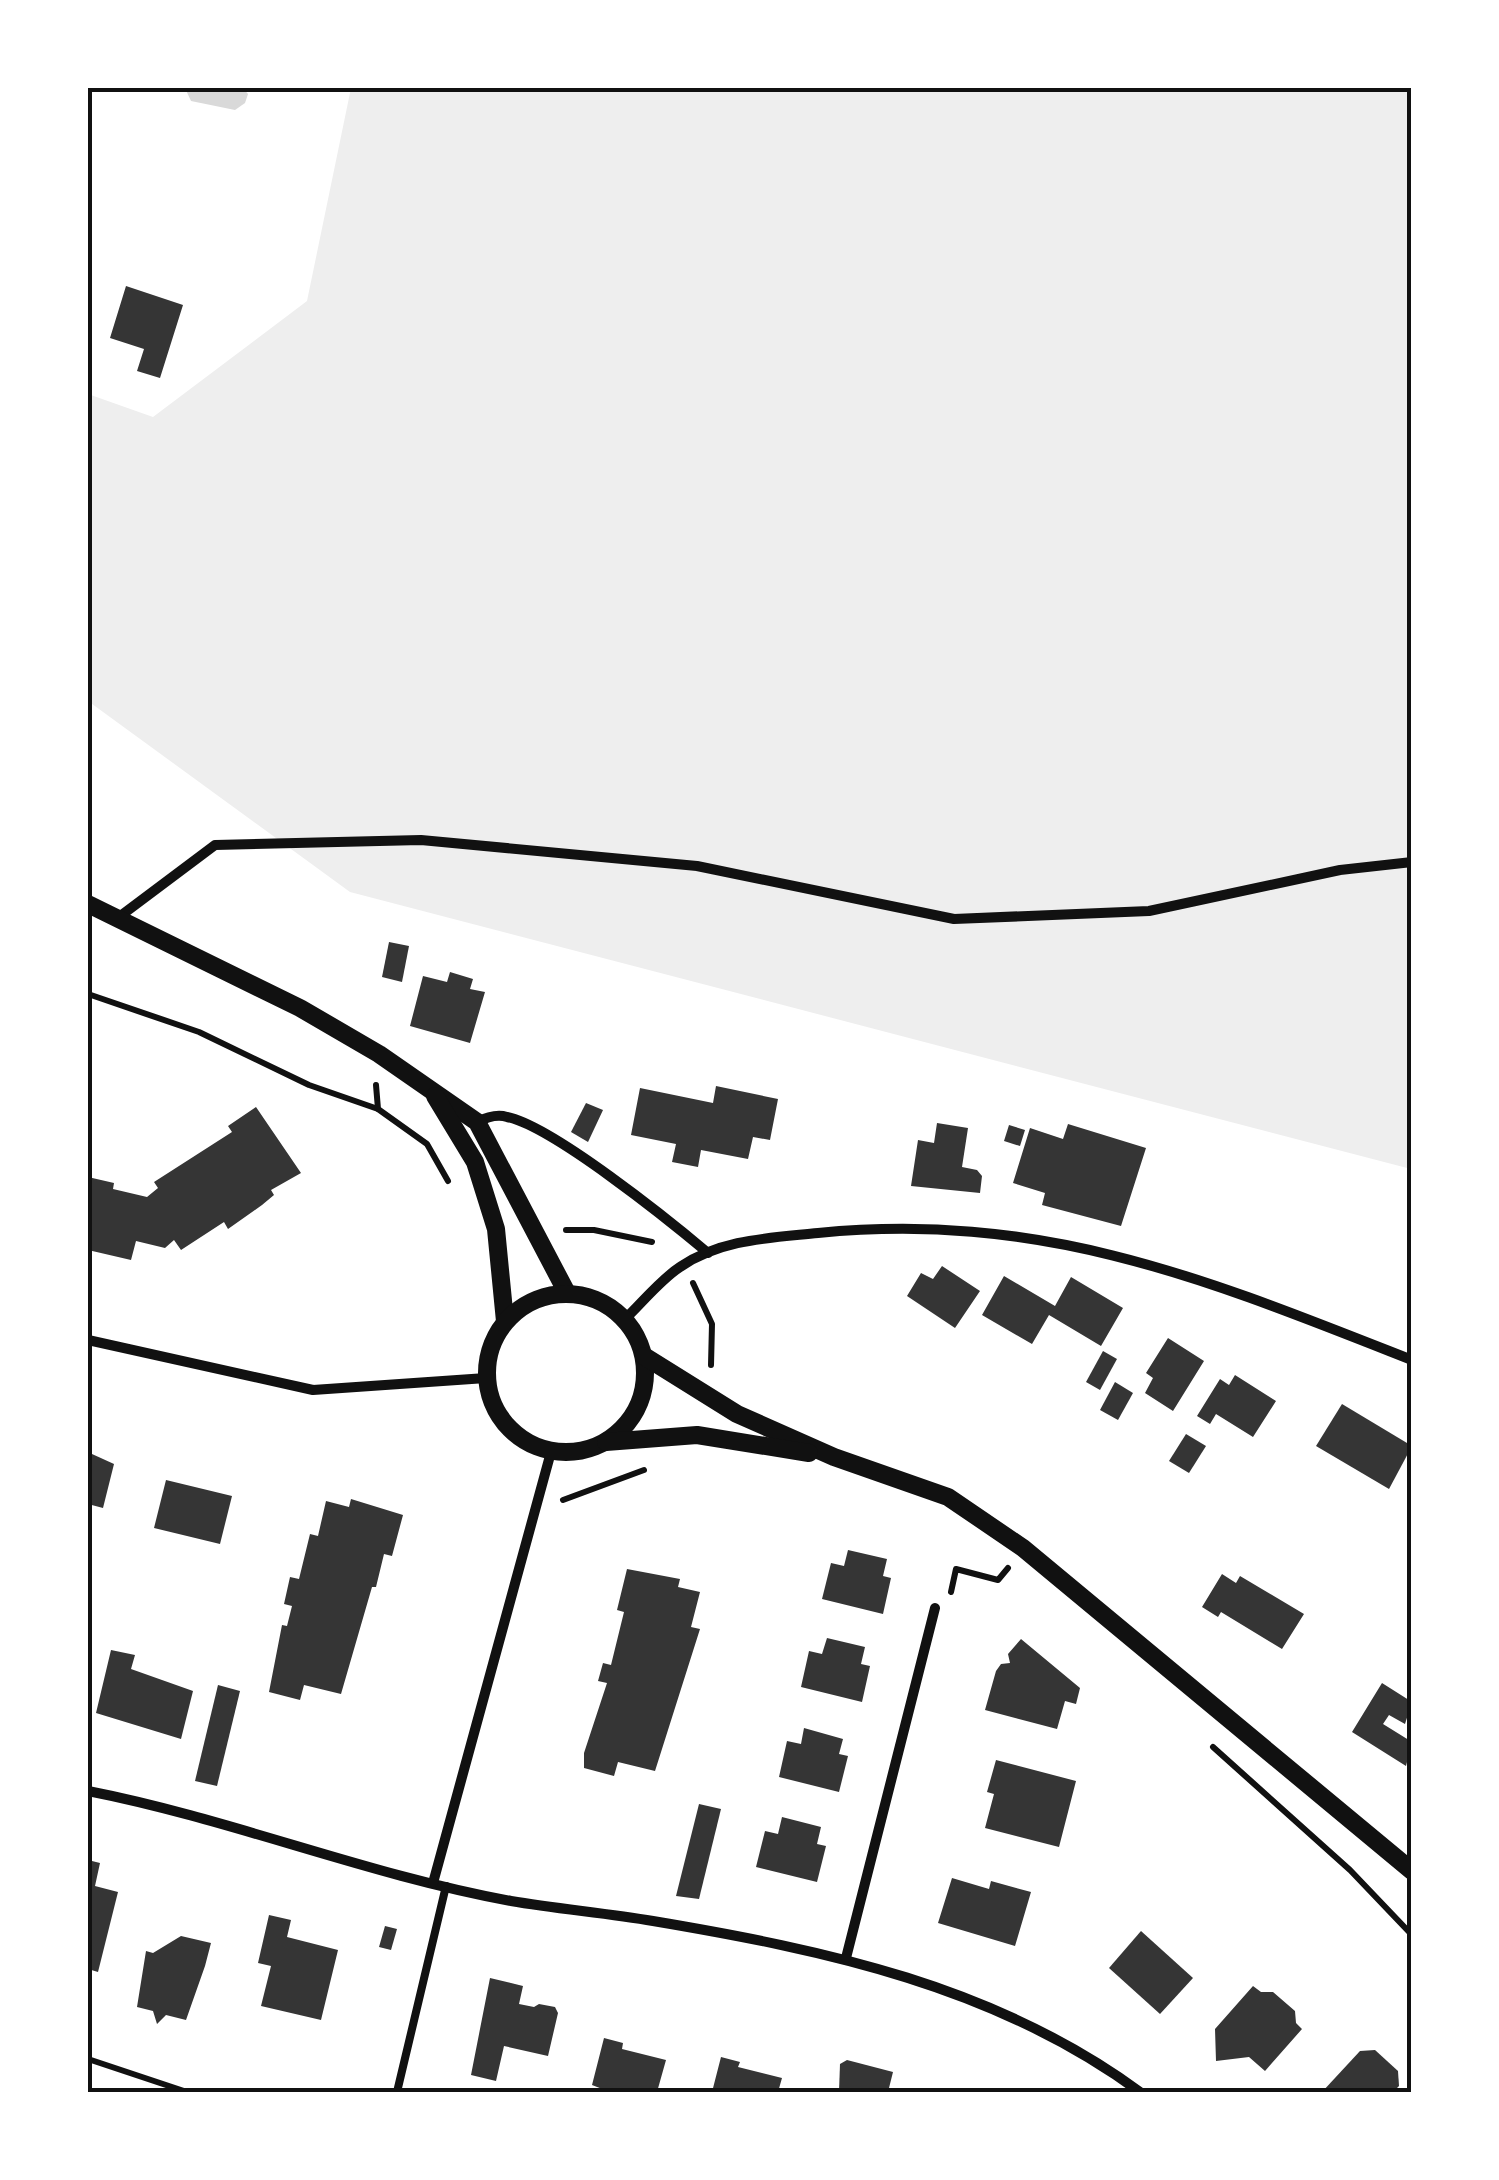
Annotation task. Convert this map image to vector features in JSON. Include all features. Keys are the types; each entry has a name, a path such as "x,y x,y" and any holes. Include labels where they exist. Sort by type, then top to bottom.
{"street":[{"path":"120,917 215,845 420,840 658,862 954,919 1149,911 1340,870 1412,862"},
{"path":"88,904 300,1008 378,1054 477,1122 567,1293"},
{"path":"434,1095 475,1162 491,1212 505,1321"},
{"path":"477,1122 488,1116 509,1117 548,1138 652,1206 708,1253"},
{"path":"625,1319 679,1268 738,1242 892,1226 1035,1236 1117,1253 1251,1296 1412,1360"},
{"path":"606,1442 631,1420 644,1390 644,1356 625,1319 598,1300 567,1293 533,1300 505,1321 490,1348 486,1378 496,1412 519,1438 551,1452 580,1452 606,1442 697,1436 834,1458"},
{"path":"88,1340 313,1390 486,1378"},
{"path":"644,1356 736,1414 834,1458 948,1496 1023,1548 1412,1871"},
{"path":"433,1883 551,1452"},
{"path":"846,1958 935,1608"},
{"path":"88,1791 156,1804 446,1886 846,1958 943,1986 1103,2065 1140,2092"}],"lane":[{"path":"396,2092 446,1886"}],"path":[{"path":"88,994 199,1032 309,1084 378,1109"},
{"path":"539,1501 574,1500 656,1465"},
{"path":"935,1608 948,1604 956,1568 998,1580 1010,1571 1023,1548"},
{"path":"994,1561 1010,1571"},
{"path":"1204,1738 1350,1870 1412,1935"},
{"path":"88,2059 187,2092"}],"shaded area":[{"path":"185,88 243,88 248,94 245,103 235,110 191,101"},
{"path":"351,88 1411,88 1411,1169 350,892 88,701 88,394 153,417 307,301"}],"building":[{"path":"126,286 183,305 160,378 137,371 144,349 110,338"},
{"path":"389,942 409,946 402,982 382,977"},
{"path":"450,972 473,979 470,989 485,992 470,1043 410,1026 423,976 447,982"},
{"path":"716,1086 778,1099 770,1140 753,1137 748,1159 701,1150 698,1167 672,1162 676,1144 631,1135 640,1088 713,1103"},
{"path":"586,1103 603,1110 588,1142 571,1132"},
{"path":"256,1107 301,1173 271,1190 274,1195 228,1229 224,1222 181,1250 174,1240 165,1248 136,1241 131,1260 88,1250 88,1177 114,1183 113,1189 147,1197 158,1188 154,1182 232,1132 228,1126"},
{"path":"937,1123 968,1128 962,1167 977,1170 982,1176 980,1193 911,1186 918,1140 934,1143"},
{"path":"1068,1124 1146,1148 1121,1226 1042,1205 1045,1193 1013,1183 1030,1128 1063,1139"},
{"path":"1009,1125 1025,1130 1020,1146 1004,1141"},
{"path":"942,1266 980,1291 955,1328 907,1296 921,1273 933,1279"},
{"path":"1004,1276 1055,1306 1071,1277 1123,1308 1101,1346 1049,1315 1032,1344 982,1315"},
{"path":"1168,1338 1204,1361 1173,1411 1145,1393 1153,1378 1146,1373"},
{"path":"1103,1351 1117,1359 1100,1390 1086,1382"},
{"path":"1235,1375 1276,1401 1253,1437 1216,1414 1210,1424 1197,1416 1220,1379 1229,1385"},
{"path":"1115,1382 1133,1393 1118,1420 1100,1410"},
{"path":"1342,1404 1412,1446 1389,1489 1316,1446"},
{"path":"1186,1434 1206,1446 1189,1473 1169,1461"},
{"path":"92,1454 114,1464 103,1508 88,1504 88,1457"},
{"path":"166,1480 232,1496 220,1544 154,1528"},
{"path":"351,1499 403,1515 392,1556 384,1554 376,1587 372,1587 341,1694 304,1685 300,1700 269,1692 282,1625 287,1626 292,1606 284,1604 290,1577 299,1579 310,1534 318,1536 326,1501 349,1507"},
{"path":"848,1550 887,1559 883,1576 891,1578 883,1614 822,1599 831,1563 844,1566"},
{"path":"627,1569 680,1579 678,1587 700,1592 691,1627 700,1629 655,1771 618,1762 614,1776 584,1768 584,1753 607,1683 598,1681 603,1663 611,1665 624,1612 617,1610"},
{"path":"1222,1574 1236,1583 1240,1576 1304,1614 1282,1649 1221,1612 1218,1617 1202,1607"},
{"path":"827,1638 865,1647 861,1664 870,1666 862,1702 801,1687 809,1651 822,1654"},
{"path":"1021,1639 1080,1688 1076,1704 1065,1701 1057,1729 985,1710 996,1671 1001,1664 1010,1663 1008,1654"},
{"path":"111,1650 135,1655 131,1669 193,1691 181,1739 96,1713"},
{"path":"1382,1683 1412,1702 1405,1724 1389,1715 1383,1724 1412,1742 1406,1766 1352,1732"},
{"path":"218,1685 240,1691 217,1786 195,1781"},
{"path":"804,1728 843,1739 839,1754 848,1756 839,1792 779,1777 787,1741 801,1744"},
{"path":"996,1760 1076,1781 1059,1847 985,1828 994,1794 987,1792"},
{"path":"699,1804 721,1809 699,1899 676,1896"},
{"path":"782,1817 821,1827 817,1844 826,1846 817,1882 756,1867 765,1831 778,1834"},
{"path":"88,1860 100,1863 95,1886 118,1892 98,1972 88,1969"},
{"path":"952,1878 989,1889 991,1881 1031,1892 1015,1946 938,1923"},
{"path":"269,1915 291,1920 287,1937 338,1950 321,2020 261,2006 271,1966 258,1963"},
{"path":"385,1926 397,1929 391,1950 379,1947"},
{"path":"1141,1931 1193,1978 1160,2014 1109,1968"},
{"path":"181,1936 211,1943 205,1966 186,2020 166,2015 157,2024 153,2011 137,2007 146,1951 153,1953"},
{"path":"490,1978 523,1986 519,2004 555,2007 558,2013 548,2056 504,2046 496,2081 471,2075"},
{"path":"1253,1986 1261,1992 1273,1992 1295,2011 1296,2023 1302,2029 1265,2071 1249,2057 1216,2061 1215,2029"},
{"path":"604,2038 623,2043 622,2049 666,2060 657,2092 610,2092 592,2085"},
{"path":"1375,2050 1398,2071 1399,2086 1393,2092 1322,2092 1360,2051"},
{"path":"721,2057 740,2062 738,2067 782,2078 778,2092 712,2092"},
{"path":"847,2060 893,2072 888,2092 839,2092 840,2064"}]}
